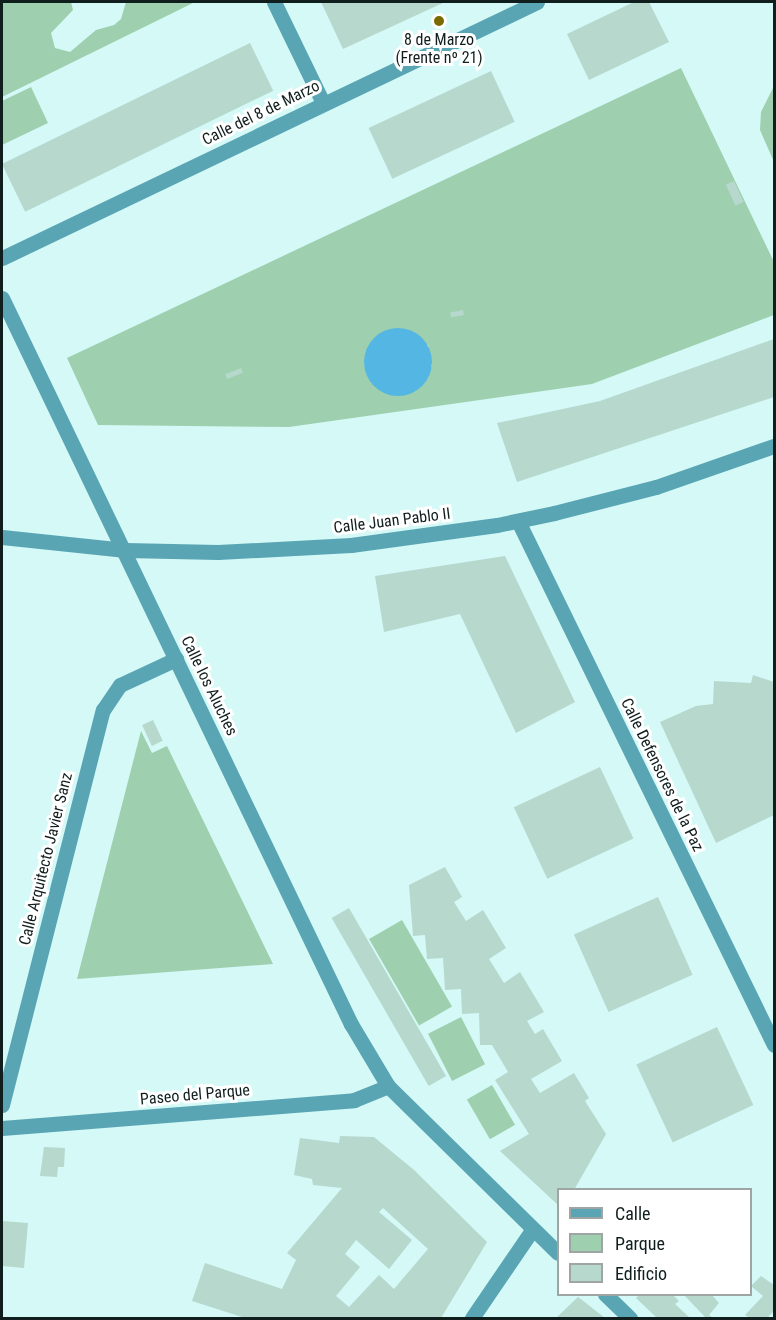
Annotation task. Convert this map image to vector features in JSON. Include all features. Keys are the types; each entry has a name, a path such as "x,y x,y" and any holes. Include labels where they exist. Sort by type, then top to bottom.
{"street":[{"path":"274,2 323,104"},
{"name":"Calle del 8 de Marzo","path":"2,258 537,2"},
{"name":"Calle los Aluches","path":"2,298 351,1024 388,1086 480,1173 532,1230 557,1252"},
{"name":"Calle Juan Pablo II","path":"2,537 125,550 218,552 351,545 518,521 656,487 774,446"},
{"name":"Calle Defensores de la Paz","path":"518,521 774,1045"},
{"name":"Calle Arquitecto Javier Sanz","path":"2,1105 103,710 120,685 176,659"},
{"name":"Paseo del Parque","path":"2,1128 354,1100 388,1086"},
{"path":"472,1318 532,1230"},
{"path":"607,1296 630,1318"}],"green space":[{"path":"2,2 71,2 73,10 51,33 55,48 70,52 96,30 114,25 121,19 126,2 195,2 2,97"},
{"path":"681,68 774,262 774,315 592,384 289,427 98,425 67,358","holes":["428,345 432,367 373,384 367,375 364,363"]},
{"path":"774,86 774,162 760,130 761,112"},
{"path":"31,87 48,123 2,145 2,101"},
{"path":"141,731 152,753 167,746 273,964 77,979"},
{"path":"402,920 452,1007 419,1026 369,939"},
{"path":"461,1017 485,1064 452,1081 428,1034"},
{"path":"492,1085 515,1125 490,1139 467,1100"}],"water":[{"path":"398,328 411,331 422,338 429,349 432,362 429,375 422,386 411,393 398,396 385,393 374,386 367,375 364,362 367,349 374,338 385,331"}],"building":[{"path":"321,2 445,2 343,49"},
{"path":"634,2 649,2 669,42 589,80 567,34"},
{"path":"250,43 273,91 25,212 2,164"},
{"path":"491,71 515,122 392,179 369,128"},
{"path":"734,181 744,202 736,206 726,185"},
{"path":"463,310 464,315 451,317 450,312"},
{"path":"774,339 774,397 517,482 497,423 600,401"},
{"path":"241,368 243,373 227,379 225,374"},
{"path":"505,556 575,702 516,733 460,614 384,632 375,576"},
{"path":"753,675 774,682 774,815 716,843 660,722 696,706 713,704 714,681 751,683"},
{"path":"153,720 163,741 152,746 142,725"},
{"path":"600,767 633,839 547,879 514,807"},
{"path":"445,867 462,897 454,902 466,921 483,910 506,948 489,959 504,983 520,972 544,1012 527,1021 535,1034 543,1029 562,1061 531,1079 540,1093 574,1073 589,1098 585,1101 606,1134 575,1188 557,1188 557,1204 500,1151 529,1134 495,1080 508,1072 492,1045 480,1045 479,1013 462,1014 461,989 445,990 443,958 427,959 425,935 413,936 409,885"},
{"path":"658,897 693,975 609,1012 574,934"},
{"path":"349,908 446,1076 429,1086 332,918"},
{"path":"717,1027 753,1105 673,1143 636,1065"},
{"path":"340,1136 374,1137 414,1170 487,1242 441,1318 245,1318 192,1301 205,1263 282,1289 296,1260 287,1253 342,1188 313,1185 312,1179 294,1175 300,1138 339,1143","holes":["383,1208 428,1249 394,1289 379,1275 349,1307 336,1296 360,1267 345,1254 356,1240 389,1269 412,1240 379,1212"]},
{"path":"44,1147 65,1148 64,1167 58,1167 57,1177 40,1176"},
{"path":"2,1221 28,1223 24,1268 2,1266"},
{"path":"761,1276 774,1285 774,1311 767,1318 750,1318 745,1315 763,1296 752,1285"},
{"path":"638,1296 674,1296 679,1301 675,1304 690,1318 657,1318 636,1298"},
{"path":"685,1296 713,1296 719,1303 709,1315 713,1318 706,1318"},
{"path":"578,1297 586,1303 605,1318 556,1318"}],"place":[{"name":"8 de Marzo (Frente nº 21)","path":"439,21"}]}
